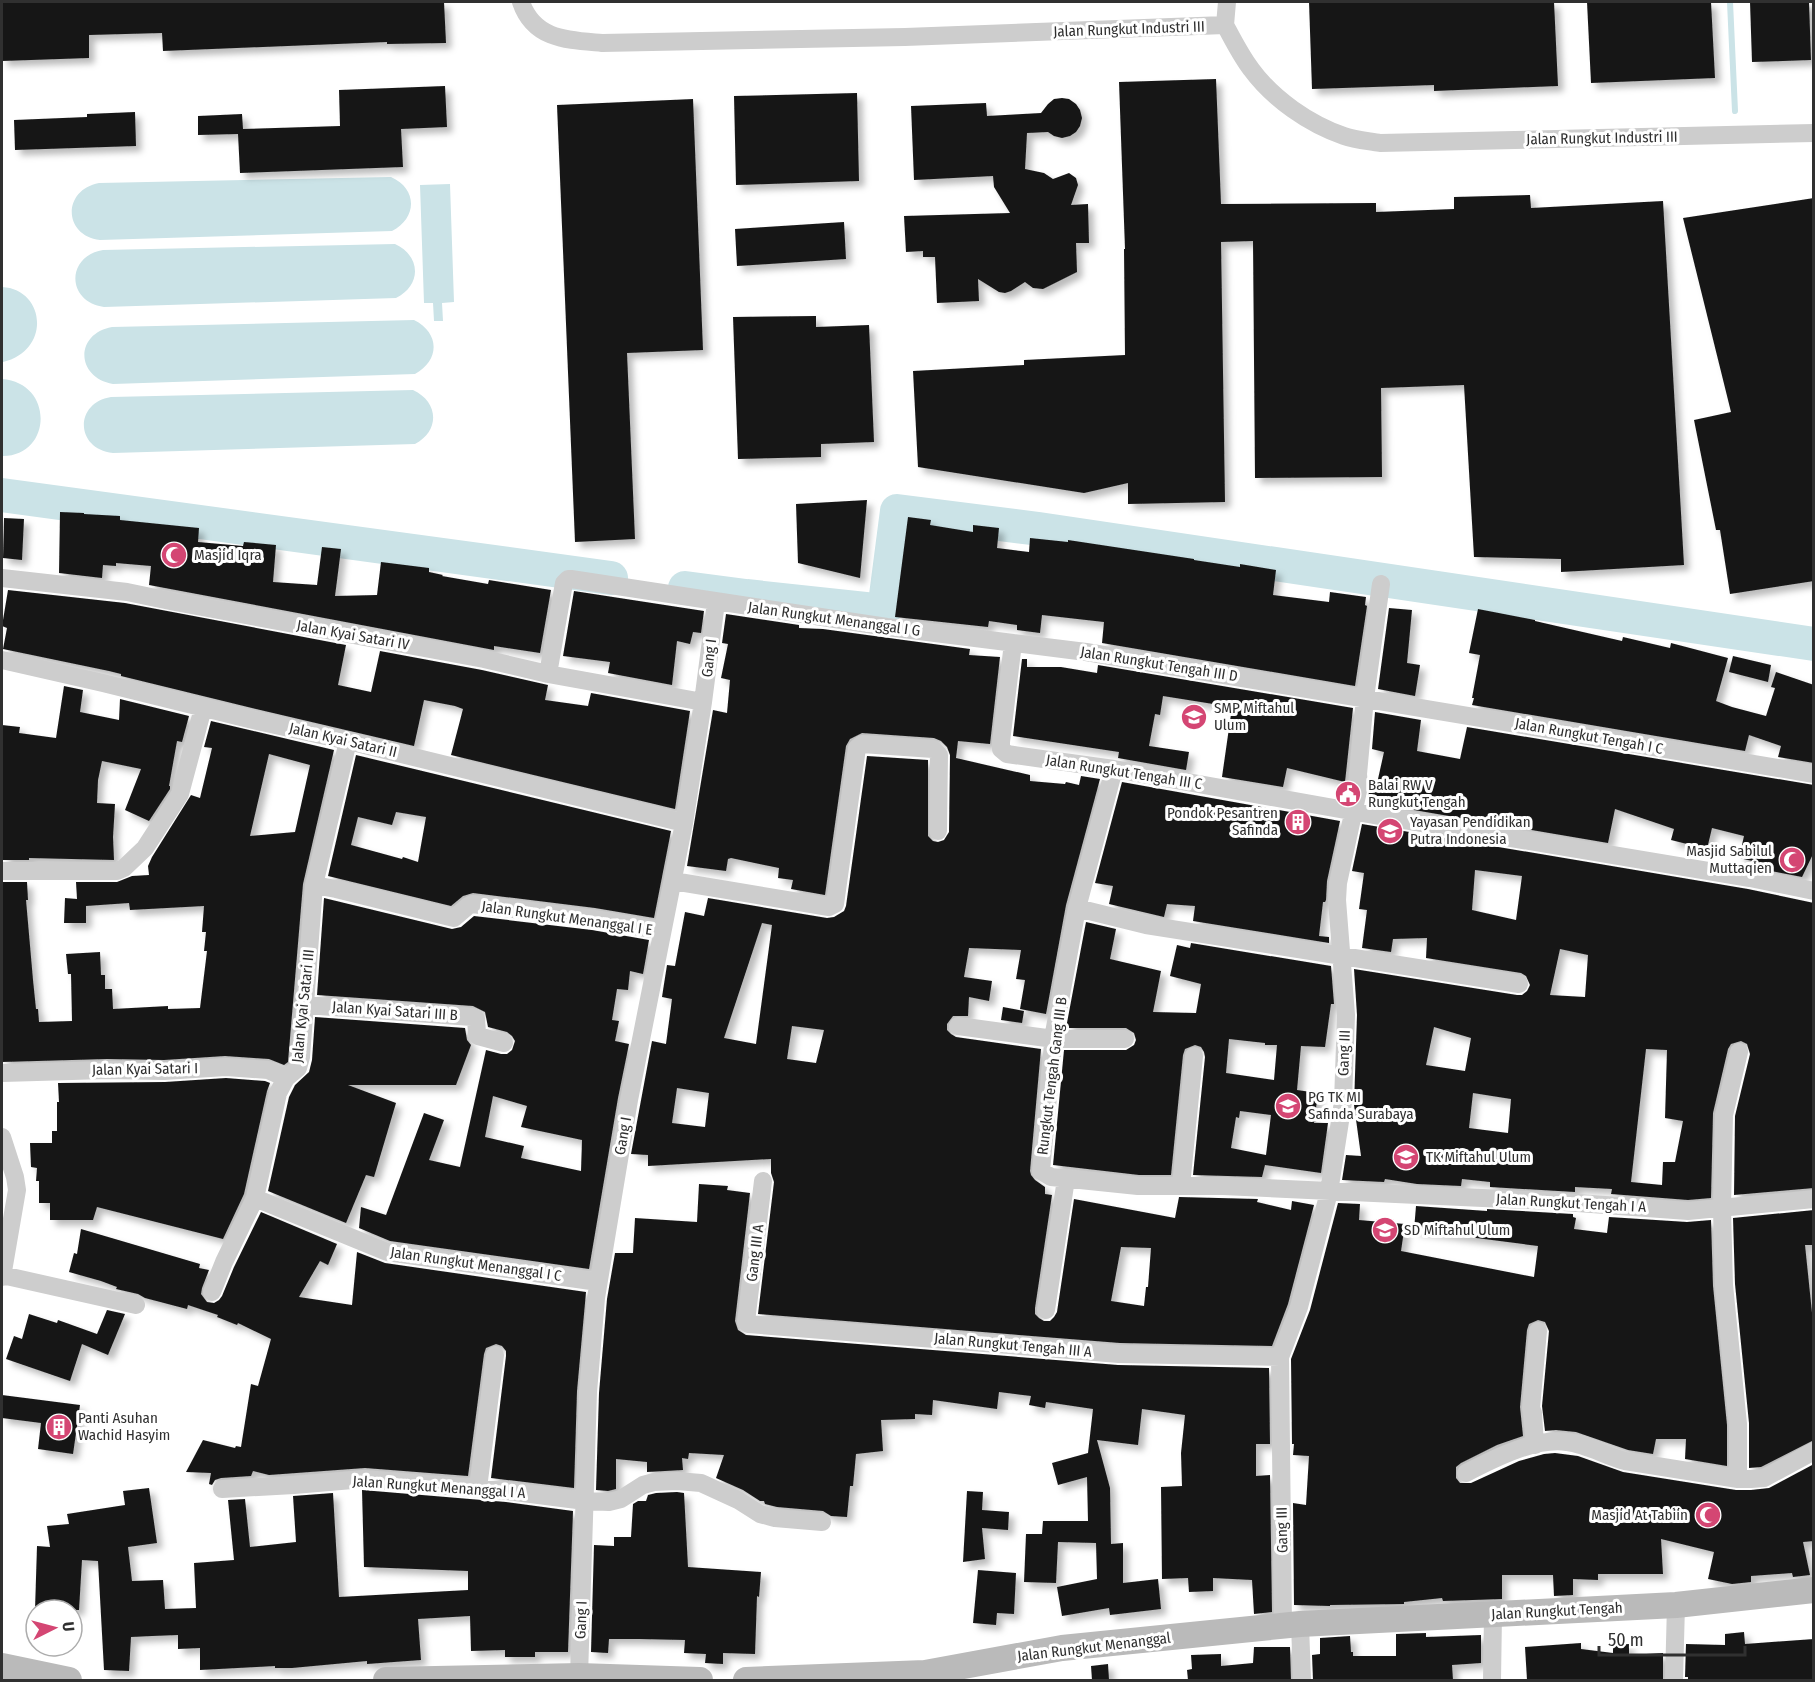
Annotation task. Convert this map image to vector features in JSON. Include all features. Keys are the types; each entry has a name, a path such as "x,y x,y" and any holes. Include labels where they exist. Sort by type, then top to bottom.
{"main road":[{"name":"Jalan Rungkut Tengah","path":"1291,1625 1676,1605 1814,1590"},
{"name":"Jalan Rungkut Menanggal","path":"746,1680 925,1677 1062,1648 1291,1625"},
{"path":"2,1666 69,1680"},
{"path":"386,1680 579,1676 615,1679 700,1680"}],"street":[{"name":"Jalan Rungkut Industri III","path":"521,2 532,22 550,35 566,40 602,43 905,37 1225,25 1251,69 1269,90 1294,110 1323,128 1346,137 1380,143 1814,133"},
{"path":"1225,25 1227,2"},
{"name":"Jalan Kyai Satari IV","path":"2,578 127,592 703,702"},
{"name":"Jalan Rungkut Menanggal I G","path":"548,674 564,583 568,579 952,636"},
{"name":"Gang III","path":"1302,1680 1291,1625 1280,1357 1299,1308 1329,1192 1343,1102 1346,1015 1338,892 1359,786 1358,774 1365,698 1381,584"},
{"name":"Gang I","path":"579,1676 588,1392 598,1282 629,1101 684,823 716,602"},
{"name":"Jalan Rungkut Tengah III D","path":"952,636 1086,652 1365,698"},
{"name":"Jalan Rungkut Tengah III C","path":"1013,643 1000,742 1001,749 1007,754 1114,769 1814,891"},
{"name":"Jalan Kyai Satari II","path":"2,660 103,682 202,708 684,823"},
{"name":"Jalan Rungkut Tengah I C","path":"1365,698 1814,774"},
{"path":"2,872 117,871 124,867 152,840 180,794 202,708"},
{"name":"Jalan Kyai Satari III","path":"212,1292 255,1198 279,1093 286,1078 298,1068 301,1057 314,885 348,741"},
{"path":"673,881 829,906 835,904 857,748 862,744 933,749 939,754 938,831"},
{"name":"Rungkut Tengah Gang III B","path":"1114,769 1077,908 1054,1039 1041,1171 1050,1177 1138,1186 1234,1186 1329,1192"},
{"name":"Jalan Rungkut Menanggal I E","path":"314,885 454,918 472,904 594,919 662,932"},
{"path":"1077,908 1146,925 1519,984"},
{"name":"Jalan Kyai Satari III B","path":"305,1005 472,1017 476,1019 477,1035 504,1043"},
{"path":"958,1026 1054,1039 1125,1039"},
{"path":"1738,1479 1738,1424 1724,1285 1722,1209 1724,1115 1739,1052"},
{"path":"1180,1186 1194,1056"},
{"name":"Jalan Kyai Satari I","path":"2,1073 164,1071 226,1066 268,1070 286,1078"},
{"path":"2,1137 17,1190 2,1276 136,1305"},
{"path":"1046,1310 1066,1179"},
{"name":"Gang III A","path":"747,1324 763,1181"},
{"name":"Jalan Rungkut Tengah I A","path":"1329,1192 1550,1201 1688,1211 1814,1199"},
{"name":"Jalan Rungkut Menanggal I C","path":"255,1198 387,1252 598,1282"},
{"name":"Jalan Rungkut Tengah III A","path":"747,1324 1119,1354 1280,1357"},
{"path":"1535,1445 1531,1408 1538,1331"},
{"path":"478,1488 495,1355"},
{"path":"1466,1473 1500,1455 1553,1441 1568,1442 1625,1461 1738,1479 1764,1478 1814,1451"},
{"name":"Jalan Rungkut Menanggal I A","path":"222,1489 364,1479 609,1502 616,1501 643,1485 654,1482 701,1483 738,1500 760,1514 775,1518 822,1522"},
{"path":"1674,1680 1676,1605"},
{"path":"1492,1680 1493,1615"}],"water":[{"path":"391,177 406,189 411,204 406,219 392,231 100,240 88,237 79,230 72,213 73,203 78,194 87,187 99,183"},
{"path":"450,184 454,302 442,303 443,321 434,321 433,303 424,303 420,185"},
{"path":"395,244 410,256 415,271 410,286 396,298 104,307 83,297 77,288 75,279 82,261 91,254 103,250"},
{"path":"2,287 16,290 27,298 34,308 37,321 36,334 30,346 19,355 3,362 2,362"},
{"path":"414,320 429,332 434,347 429,361 415,374 113,384 92,374 86,365 84,356 91,338 100,331 112,327"},
{"path":"2,379 19,383 31,393 38,405 41,419 38,433 31,445 19,453 2,456"},
{"path":"413,390 428,402 433,417 429,432 415,444 113,453 100,450 91,443 84,426 85,416 90,408 99,401 111,397"}],"building":[{"path":"2,2 444,2 446,43 387,44 387,42 163,51 162,33 89,35 89,58 2,61"},
{"path":"1309,2 1554,2 1558,86 1434,91 1434,85 1312,89"},
{"path":"1587,2 1711,2 1715,78 1591,83"},
{"path":"1750,2 1809,2 1811,60 1752,62"},
{"path":"1216,79 1221,204 1376,203 1376,212 1454,209 1454,197 1530,195 1531,208 1663,201 1684,565 1561,572 1561,559 1474,557 1464,385 1381,388 1382,477 1255,478 1253,241 1221,242 1225,502 1128,504 1128,483 1084,493 918,467 913,371 1024,365 1024,360 1125,355 1125,249 1119,82"},
{"path":"445,86 447,127 401,129 403,167 240,173 238,134 198,135 198,116 242,114 243,129 340,126 339,90"},
{"path":"857,93 859,181 736,185 734,96"},
{"path":"693,99 703,350 627,353 635,539 575,542 557,105"},
{"path":"1054,99 1069,99 1080,110 1082,118 1080,126 1070,136 1062,138 1048,132 1027,133 1025,169 1044,173 1053,179 1069,173 1076,178 1078,185 1071,205 1088,204 1089,243 1076,243 1077,272 1043,289 1033,288 1025,282 1005,293 999,292 978,279 979,301 937,303 935,257 923,257 923,251 906,252 904,216 1010,213 994,187 993,176 914,180 911,106 986,103 987,116 1041,113"},
{"path":"135,112 136,146 15,150 14,120 87,117 87,114"},
{"path":"1814,198 1814,581 1730,594 1720,530 1716,530 1694,420 1731,412 1683,218"},
{"path":"844,222 846,259 737,266 735,229"},
{"path":"816,316 816,327 869,325 874,442 821,444 821,457 738,459 733,317"},
{"path":"867,500 860,578 798,563 796,504"},
{"path":"60,512 120,516 120,520 199,528 198,542 243,546 244,542 276,545 273,582 317,585 322,547 341,549 335,596 377,595 381,562 429,568 429,572 442,576 488,584 489,580 551,590 540,653 494,646 494,650 149,585 151,566 116,563 116,566 103,565 102,578 59,573"},
{"path":"908,517 931,520 930,525 973,532 973,525 999,528 997,548 1029,552 1030,538 1068,542 1068,540 1240,567 1240,564 1276,570 1273,595 1329,602 1330,592 1366,597 1365,605 1367,606 1355,686 1102,643 1104,622 1042,615 1040,633 1017,630 1017,625 989,621 988,627 895,617"},
{"path":"4,518 24,519 22,560 3,558"},
{"path":"8,590 125,603 346,645 338,685 371,692 380,651 548,685 545,700 588,706 591,693 690,711 675,809 451,755 463,709 455,706 424,700 414,746 121,676 121,674 109,671 3,649 7,628 2,626"},
{"path":"574,591 704,611 701,633 693,632 690,644 677,641 672,685 608,673 610,662 563,656"},
{"path":"1389,608 1412,610 1407,663 1420,665 1415,696 1378,689"},
{"path":"1478,609 1622,641 1623,637 1670,648 1671,643 1728,658 1716,701 1766,716 1775,688 1771,687 1776,672 1814,685 1814,763 1778,757 1781,746 1749,735 1745,751 1472,705 1480,655 1469,653"},
{"path":"726,614 799,625 799,628 823,629 970,649 969,655 1000,657 990,744 958,741 956,758 1030,775 1030,781 1065,784 1066,782 1079,785 1081,776 1100,779 1066,905 1046,1014 1020,1009 1025,980 1016,979 1021,950 969,948 964,977 992,981 989,1001 969,997 968,1016 953,1016 947,1024 947,1030 956,1037 1041,1049 1030,1171 1035,1180 1045,1187 1045,1194 1052,1195 1035,1308 1035,1314 1039,1318 1050,1321 1057,1312 1074,1199 1175,1218 1179,1197 1258,1199 1257,1202 1291,1210 1292,1201 1314,1205 1288,1304 1272,1346 1120,1343 758,1314 774,1182 771,1173 771,1159 648,1166 648,1155 631,1154 652,1041 666,1044 672,999 662,997 667,965 675,966 685,912 704,916 708,898 827,918 844,911 867,756 928,760 928,836 938,842 944,840 949,832 950,755 947,747 934,738 862,733 850,739 846,746 825,895 791,889 793,880 778,878 779,868 731,858 728,859 726,871 687,866 713,710 727,713 730,680 721,678 728,644 722,643","holes":["762,923 772,925 756,1044 724,1038","792,1026 824,1030 816,1063 787,1059","677,1088 709,1093 705,1127 672,1123","1121,1247 1151,1248 1144,1306 1111,1301"]},
{"path":"1733,656 1771,665 1768,682 1729,672"},
{"path":"1022,659 1027,659 1027,667 1061,667 1097,673 1098,665 1353,708 1345,782 1287,768 1283,787 1222,777 1232,707 1163,696 1160,715 1155,714 1149,746 1189,752 1186,770 1118,758 1119,752 1013,736"},
{"path":"64,686 83,690 80,712 119,720 120,699 189,716 182,742 177,741 170,789 149,821 125,810 141,769 102,761 97,803 115,804 114,860 29,858 29,860 3,860 2,725 20,727 19,733 56,738"},
{"path":"1375,712 1421,720 1417,751 1460,759 1467,727 1814,785 1814,852 1802,877 1756,868 1757,862 1739,858 1744,836 1712,828 1707,849 1671,840 1674,829 1615,809 1608,843 1367,802 1370,787 1376,788 1384,752 1372,749"},
{"path":"211,721 334,750 303,884 288,1062 284,1065 269,1059 225,1056 164,1060 2,1062 2,882 27,882 28,900 26,900 39,1022 72,1021 71,974 68,974 66,954 100,952 101,975 105,975 105,989 112,989 113,1009 168,1006 168,1009 200,1008 207,951 204,951 206,932 202,932 204,906 130,910 129,903 86,906 86,923 64,923 65,898 77,899 76,882 117,882 132,876 149,875 148,866 152,857 191,795 200,798 212,748 204,747","holes":["269,754 310,765 295,832 250,836"]},
{"path":"356,755 671,831 654,918 595,908 473,893 463,896 451,906 328,876","holes":["396,812 426,817 418,862 351,845 358,817 392,825"]},
{"path":"1122,782 1340,821 1327,881 1326,900 1323,902 1319,936 1329,937 1329,943 1193,921 1195,906 1167,904 1164,917 1109,904 1113,886 1095,883"},
{"path":"1362,824 1748,889 1814,903 1814,1188 1734,1195 1735,1116 1750,1054 1747,1044 1741,1041 1731,1044 1728,1049 1713,1113 1711,1198 1688,1200 1611,1194 1612,1189 1575,1187 1575,1192 1490,1187 1490,1182 1462,1179 1461,1186 1417,1184 1385,1179 1384,1182 1342,1180 1346,1155 1361,1156 1354,1105 1357,1015 1354,969 1517,995 1522,995 1530,985 1526,976 1521,973 1426,958 1427,938 1393,939 1391,952 1362,948 1367,910 1359,909 1364,873 1352,871","holes":["1475,870 1522,876 1516,920 1472,910","1560,949 1588,955 1585,997 1550,995","1434,1027 1471,1038 1465,1071 1426,1065","1646,1049 1667,1050 1665,1118 1683,1121 1675,1162 1663,1162 1662,1185 1631,1182","1473,1093 1511,1099 1508,1133 1469,1128"]},
{"path":"324,898 452,929 461,927 474,916 592,930 649,940 643,974 630,971 628,990 617,989 612,1020 619,1021 615,1041 629,1044 589,1269 390,1241 359,1228 361,1207 386,1215 424,1113 444,1120 429,1160 460,1167 486,1050 507,1054 512,1050 515,1041 507,1032 488,1027 485,1012 473,1006 317,995","holes":["493,1096 527,1106 521,1127 582,1140 581,1171 521,1158 524,1146 485,1137"]},
{"path":"1086,922 1116,929 1110,959 1161,971 1153,1012 1196,1013 1201,984 1170,976 1177,945 1190,948 1191,943 1331,966 1334,1004 1331,1004 1325,1047 1301,1046 1297,1090 1318,1093 1314,1123 1328,1123 1321,1173 1265,1165 1262,1177 1193,1175 1205,1057 1201,1047 1195,1045 1185,1049 1183,1055 1171,1175 1139,1175 1053,1165 1064,1050 1126,1050 1134,1045 1136,1040 1134,1033 1126,1028 1066,1028","holes":["1229,1039 1277,1045 1274,1080 1226,1073","1240,1111 1271,1115 1266,1155 1231,1148 1236,1117 1239,1118"]},
{"path":"1003,1007 1024,1011 1022,1023 1001,1020"},
{"path":"315,1017 465,1028 467,1040 471,1045 456,1085 348,1085 396,1103 374,1177 366,1175 346,1223 268,1191 289,1097 295,1085 309,1072"},
{"path":"226,1078 270,1083 244,1194 223,1239 97,1207 93,1220 50,1220 50,1203 39,1203 39,1181 36,1181 37,1168 31,1167 30,1143 52,1143 52,1131 57,1131 58,1083 165,1082"},
{"path":"699,1184 728,1186 727,1190 750,1193 735,1321 738,1330 746,1335 1118,1365 1269,1368 1270,1444 1256,1444 1256,1476 1270,1475 1272,1612 1254,1614 1252,1580 1213,1578 1213,1591 1189,1592 1188,1578 1162,1579 1161,1487 1182,1486 1181,1453 1185,1415 1142,1409 1138,1445 1097,1440 1110,1488 1111,1544 1123,1543 1123,1583 1158,1579 1161,1609 1110,1615 1109,1608 1062,1616 1057,1587 1097,1579 1096,1543 1058,1542 1056,1583 1024,1582 1026,1534 1042,1534 1043,1521 1088,1521 1087,1477 1058,1485 1052,1463 1088,1453 1093,1409 1046,1402 1045,1408 1029,1405 1031,1396 999,1392 997,1409 933,1400 932,1415 915,1414 915,1419 881,1420 883,1451 856,1454 847,1517 831,1516 823,1511 765,1504 764,1501 716,1478 724,1455 689,1453 688,1459 682,1458 683,1470 647,1472 647,1462 616,1459 616,1489 596,1490 599,1393 607,1299 615,1253 633,1253 635,1218 697,1222"},
{"path":"1338,1203 1360,1204 1359,1220 1405,1224 1401,1251 1534,1277 1538,1246 1414,1230 1416,1206 1573,1214 1576,1218 1574,1229 1607,1233 1609,1217 1687,1222 1711,1220 1713,1286 1727,1425 1727,1466 1685,1459 1686,1439 1656,1439 1653,1454 1628,1450 1576,1432 1545,1431 1542,1406 1549,1331 1545,1322 1538,1320 1529,1324 1527,1330 1520,1407 1523,1436 1497,1445 1461,1463 1456,1467 1456,1478 1460,1483 1471,1483 1519,1461 1555,1453 1578,1456 1623,1472 1736,1490 1751,1490 1769,1488 1814,1464 1814,1541 1803,1542 1810,1575 1793,1577 1792,1573 1751,1576 1751,1582 1732,1584 1708,1579 1714,1552 1661,1539 1663,1574 1598,1574 1598,1580 1573,1579 1573,1595 1554,1596 1553,1575 1502,1575 1502,1599 1443,1601 1442,1598 1404,1602 1404,1604 1294,1605 1293,1503 1306,1505 1309,1456 1293,1455 1291,1359 1310,1310"},
{"path":"1814,1210 1814,1245 1805,1245 1814,1332 1814,1440 1761,1467 1749,1468 1749,1423 1735,1284 1733,1218"},
{"path":"261,1212 337,1244 328,1265 320,1261 299,1297 352,1305 357,1252 385,1263 586,1292 577,1391 574,1488 491,1478 506,1356 506,1351 502,1346 496,1344 486,1348 484,1354 468,1476 365,1468 269,1475 253,1471 251,1476 221,1478 215,1480 212,1485 209,1484 211,1473 186,1472 203,1440 235,1448 236,1446 241,1447 251,1384 258,1386 271,1339 238,1323 237,1325 217,1317 218,1315 188,1305 187,1309 145,1298 116,1289 117,1287 101,1281 69,1272 74,1253 77,1254 81,1229 200,1264 199,1268 209,1270 201,1294 207,1302 214,1303 222,1296"},
{"path":"107,1310 125,1314 108,1355 82,1344 70,1381 6,1359 14,1336 22,1339 29,1314 57,1323 58,1320 97,1334"},
{"name":"Panti Asuhan Wachid Hasyim","path":"2,1395 80,1405 73,1454 38,1449 41,1423 2,1418"},
{"path":"149,1488 157,1543 128,1547 132,1581 163,1580 165,1609 196,1608 194,1563 234,1560 228,1500 245,1499 250,1547 296,1542 293,1496 333,1493 339,1597 468,1590 468,1571 364,1567 362,1490 506,1502 573,1511 568,1652 535,1652 535,1657 505,1657 505,1650 471,1651 470,1616 418,1619 421,1660 367,1664 367,1661 292,1668 275,1668 275,1666 200,1670 200,1648 178,1649 178,1635 131,1637 129,1671 104,1670 98,1561 82,1560 80,1598 35,1598 37,1546 50,1547 47,1526 69,1524 67,1514 125,1505 123,1491"},
{"path":"967,1491 983,1492 982,1510 1009,1512 1008,1530 982,1528 985,1559 963,1562"},
{"path":"684,1493 688,1567 761,1572 759,1597 757,1596 755,1654 723,1653 723,1664 705,1663 706,1654 684,1653 685,1640 639,1639 609,1639 608,1653 591,1652 594,1545 614,1546 614,1537 631,1537 633,1504 646,1501 648,1495"},
{"path":"978,1570 1016,1573 1014,1614 997,1613 996,1625 973,1623"},
{"path":"1744,1632 1745,1644 1814,1639 1814,1680 1688,1680 1688,1677 1685,1677 1686,1644 1725,1645 1725,1634"},
{"path":"1426,1633 1426,1637 1481,1635 1481,1663 1452,1665 1453,1680 1313,1680 1312,1655 1320,1654 1320,1638 1350,1636 1353,1656 1396,1656 1396,1634"},
{"path":"1581,1643 1581,1649 1613,1653 1613,1645 1629,1644 1629,1655 1663,1653 1663,1679 1527,1680 1525,1647"},
{"path":"1254,1647 1290,1647 1291,1680 1188,1680 1187,1670 1192,1669 1191,1655 1221,1654 1221,1666 1253,1663"},
{"path":"1108,1664 1109,1680 1092,1680 1091,1666"}],"waterway":[{"path":"1730,2 1735,111"},
{"path":"2,495 611,578"},
{"path":"685,588 884,611 897,511 1039,529 1814,644"}],"place":[{"name":"Masjid Iqra","path":"174,555"},
{"name":"SMP Miftahul Ulum","path":"1194,717"},
{"name":"Balai RW V Rungkut Tengah","path":"1348,794"},
{"name":"Pondok Pesantren Safinda","path":"1298,822"},
{"name":"Yayasan Pendidikan Putra Indonesia","path":"1390,831"},
{"name":"Masjid Sabilul Muttaqien","path":"1792,860"},
{"name":"PG TK MI Safinda Surabaya","path":"1288,1106"},
{"name":"TK Miftahul Ulum","path":"1406,1157"},
{"name":"SD Miftahul Ulum","path":"1385,1230"},
{"name":"Panti Asuhan Wachid Hasyim","path":"59,1427"},
{"name":"Masjid At Tabiin","path":"1708,1515"}]}
